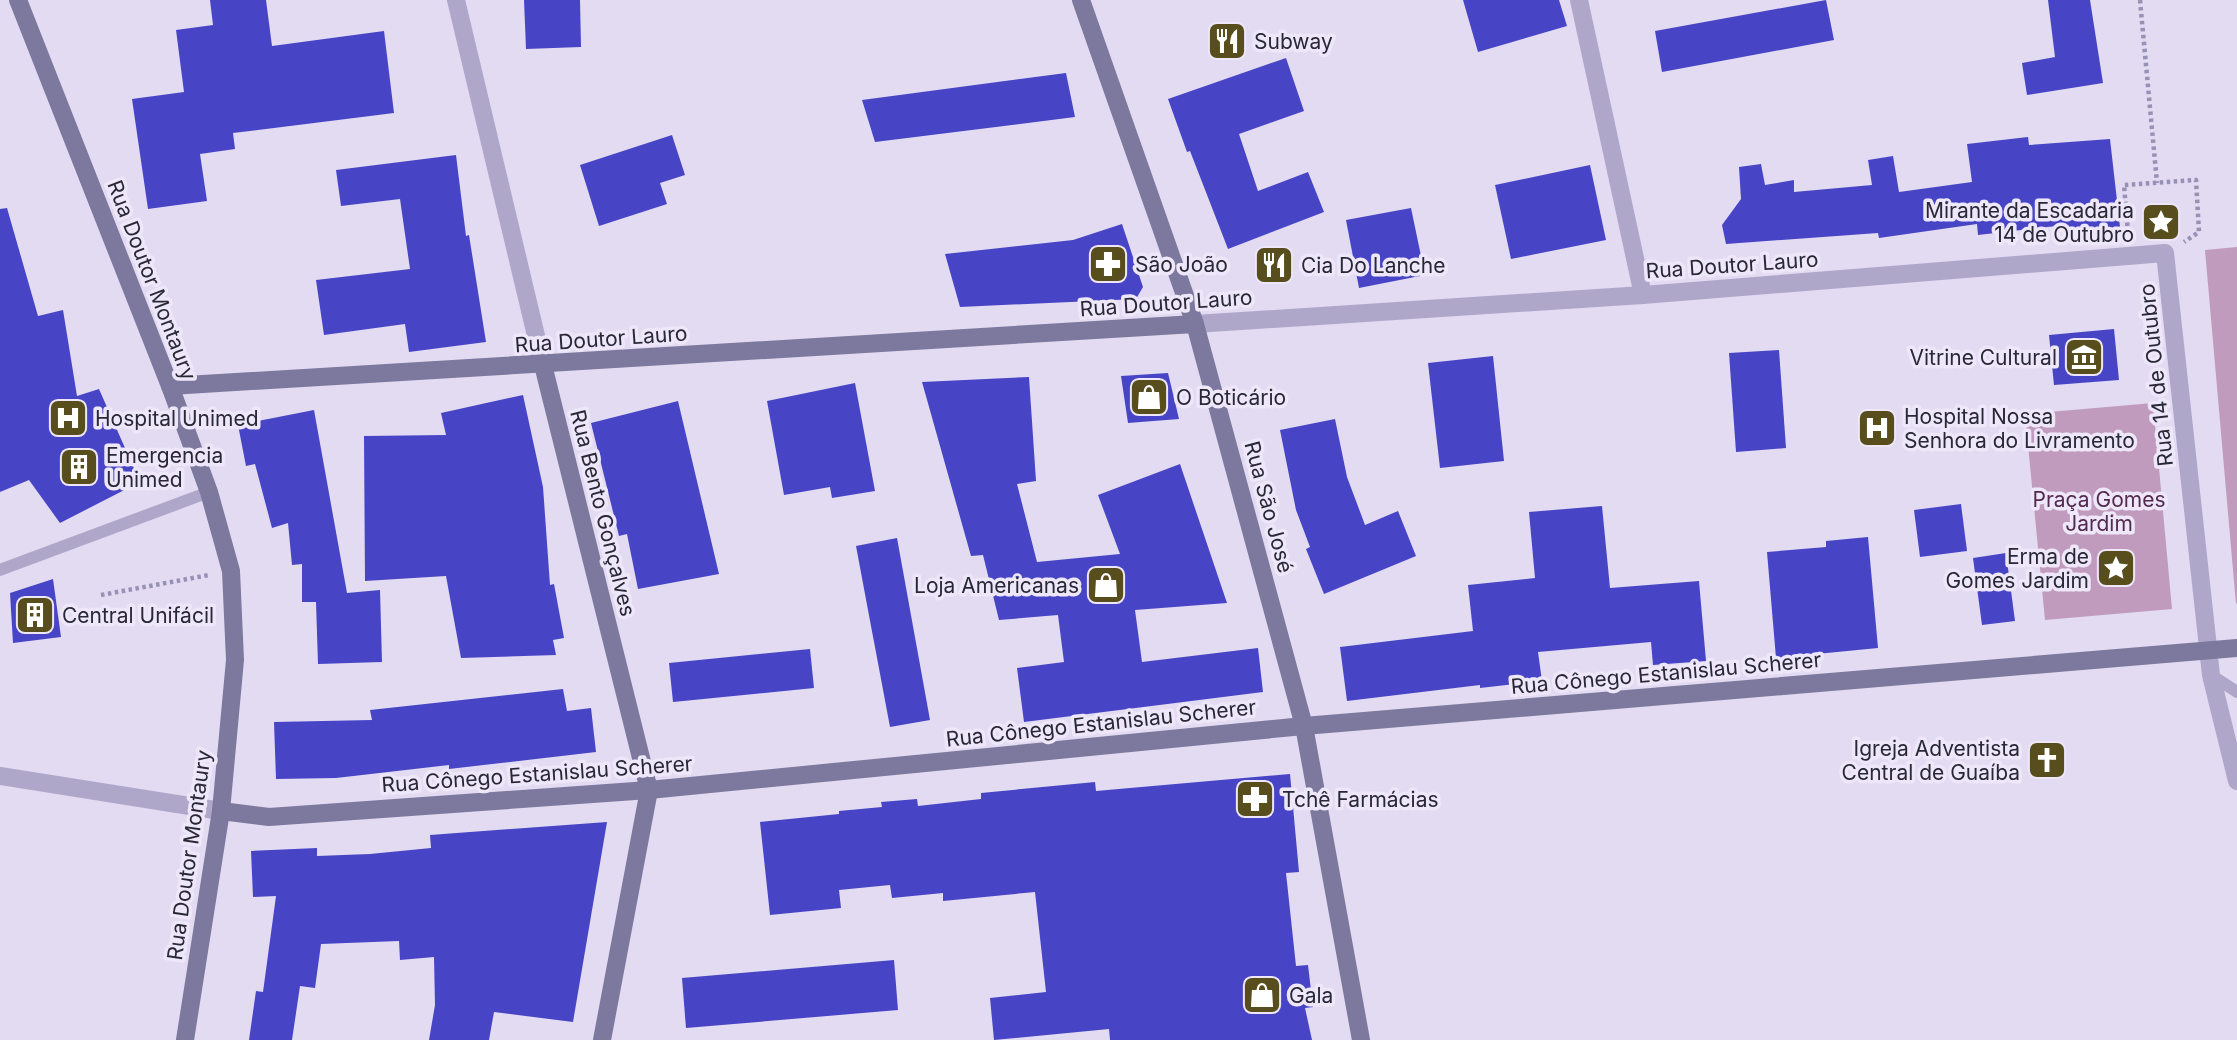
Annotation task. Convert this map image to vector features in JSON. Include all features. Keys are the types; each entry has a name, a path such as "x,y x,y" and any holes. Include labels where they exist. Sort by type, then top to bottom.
{"street":[{"name":"Rua Doutor Montaury","path":"18,0 170,386 209,492 231,571 235,660 221,811 185,1040"},
{"name":"Rua Bento Gonçalves","path":"456,0 543,365 649,790 602,1040"},
{"name":"Rua São José","path":"1082,0 1195,324 1304,726 1361,1040"},
{"path":"1579,0 1643,295"},
{"name":"Rua Doutor Lauro","path":"170,386 1643,295 2165,253"},
{"name":"Rua 14 de Outubro","path":"2165,253 2211,675 2237,780"},
{"name":"Rua Cônego Estanislau Scherer","path":"0,776 269,817 649,790 1304,726 2237,648"}],"lane":[{"path":"0,570 209,492"},
{"path":"2211,675 2237,692"}],"path":[{"path":"2140,0 2157,183"},
{"path":"2128,236 2124,185 2196,180 2199,232"},
{"path":"101,596 231,571"}],"green space":[{"path":"2237,247 2237,603 2236,604 2205,250"},
{"name":"Praça Gomes Jardim","path":"2153,403 2172,609 2045,620 2025,414"}],"building":[{"path":"210,0 266,0 272,46 384,31 394,113 233,133 235,149 200,154 207,201 148,209 132,99 184,92 176,30 213,25"},
{"path":"524,0 580,0 581,47 526,49"},
{"path":"1463,0 1559,0 1567,26 1478,52"},
{"path":"1826,0 1834,40 1662,72 1655,31"},
{"path":"2048,0 2090,0 2103,83 2027,95 2022,63 2055,57"},
{"path":"1286,58 1304,111 1239,134 1258,191 1308,172 1324,212 1228,249 1168,99"},
{"path":"1066,73 1075,117 875,142 862,100"},
{"path":"672,135 685,175 660,183 667,204 599,226 580,165"},
{"path":"2028,137 2029,145 2110,139 2120,227 2065,231 2065,225 1978,235 1977,224 1879,238 1878,233 1726,244 1722,225 1741,199 1739,167 1761,164 1765,185 1794,180 1794,192 1872,185 1868,160 1893,156 1899,192 1972,182 1967,144"},
{"path":"456,155 466,236 469,235 486,342 409,352 405,324 324,335 316,280 410,269 400,199 341,206 336,170"},
{"path":"1590,165 1606,240 1511,259 1495,185"},
{"path":"7,208 38,316 63,310 77,396 99,389 140,482 60,523 29,480 0,492 0,209"},
{"path":"1411,208 1425,275 1359,288 1346,220"},
{"path":"1122,224 1143,287 1136,299 960,307 945,254 1073,240"},
{"name":"Vitrine Cultural","path":"2114,329 2119,380 2054,385 2049,335"},
{"path":"1779,350 1786,448 1736,452 1729,353"},
{"path":"1493,356 1504,461 1440,468 1428,363"},
{"name":"O Boticário","path":"1168,373 1179,419 1128,423 1121,376"},
{"path":"1029,377 1036,481 1017,484 1037,562 1120,554 1098,495 1180,464 1227,603 1135,610 1142,662 1258,648 1263,692 1024,722 1017,668 1064,662 1058,615 999,620 983,555 971,556 922,382"},
{"path":"855,383 875,491 832,498 830,487 784,495 767,401"},
{"path":"523,395 543,487 550,585 554,584 564,638 553,640 556,655 461,658 446,576 365,581 364,436 446,435 441,413"},
{"path":"678,401 719,574 638,589 627,534 619,536 591,423"},
{"path":"314,410 347,593 380,590 382,662 318,664 316,602 302,602 302,564 292,565 288,523 272,528 255,464 246,466 238,425"},
{"path":"1335,419 1347,477 1365,525 1398,511 1416,556 1324,594 1306,549 1310,547 1296,510 1280,430"},
{"path":"1961,504 1967,551 1920,557 1914,510"},
{"path":"1602,506 1610,588 1699,581 1706,661 1653,665 1651,642 1538,652 1542,681 1480,688 1480,685 1347,701 1340,647 1473,631 1468,585 1535,578 1529,512"},
{"path":"1868,537 1878,648 1776,658 1767,552 1826,547 1826,541"},
{"path":"897,538 930,720 890,727 856,546"},
{"path":"2006,553 2015,621 1982,625 1973,558"},
{"name":"Central Unifácil","path":"53,579 61,637 13,643 10,593"},
{"path":"810,649 814,688 673,702 669,663"},
{"path":"563,689 567,711 591,708 596,752 449,769 449,765 336,778 276,779 274,722 372,720 370,710"},
{"path":"1290,774 1299,872 1286,873 1296,966 1308,965 1313,1007 1305,1008 1312,1040 1110,1040 1109,1029 994,1040 990,998 1046,992 1035,892 943,901 943,893 892,898 890,885 839,890 841,908 770,915 760,822 882,807 881,802 917,799 918,806 981,799 981,793 1095,782 1096,791"},
{"path":"607,822 573,1022 494,1012 489,1040 429,1040 435,1005 434,957 400,960 399,941 321,944 315,988 300,986 292,1040 249,1040 256,991 263,992 276,896 253,897 251,851 317,848 317,856 370,854 431,848 430,835"},
{"path":"894,960 898,1010 686,1028 682,978"}],"place":[{"name":"Subway","path":"1227,41"},
{"name":"Mirante da Escadaria 14 de Outubro","path":"2161,222"},
{"name":"São João","path":"1108,264"},
{"name":"Cia Do Lanche","path":"1274,265"},
{"name":"Vitrine Cultural","path":"2084,357"},
{"name":"O Boticário","path":"1149,397"},
{"name":"Hospital Unimed","path":"68,418"},
{"name":"Hospital Nossa Senhora do Livramento","path":"1877,428"},
{"name":"Emergencia Unimed","path":"79,467"},
{"name":"Erma de Gomes Jardim","path":"2116,568"},
{"name":"Loja Americanas","path":"1106,585"},
{"name":"Central Unifácil","path":"35,615"},
{"name":"Igreja Adventista Central de Guaíba","path":"2047,760"},
{"name":"Tchê Farmácias","path":"1255,799"},
{"name":"Gala","path":"1262,995"}]}
